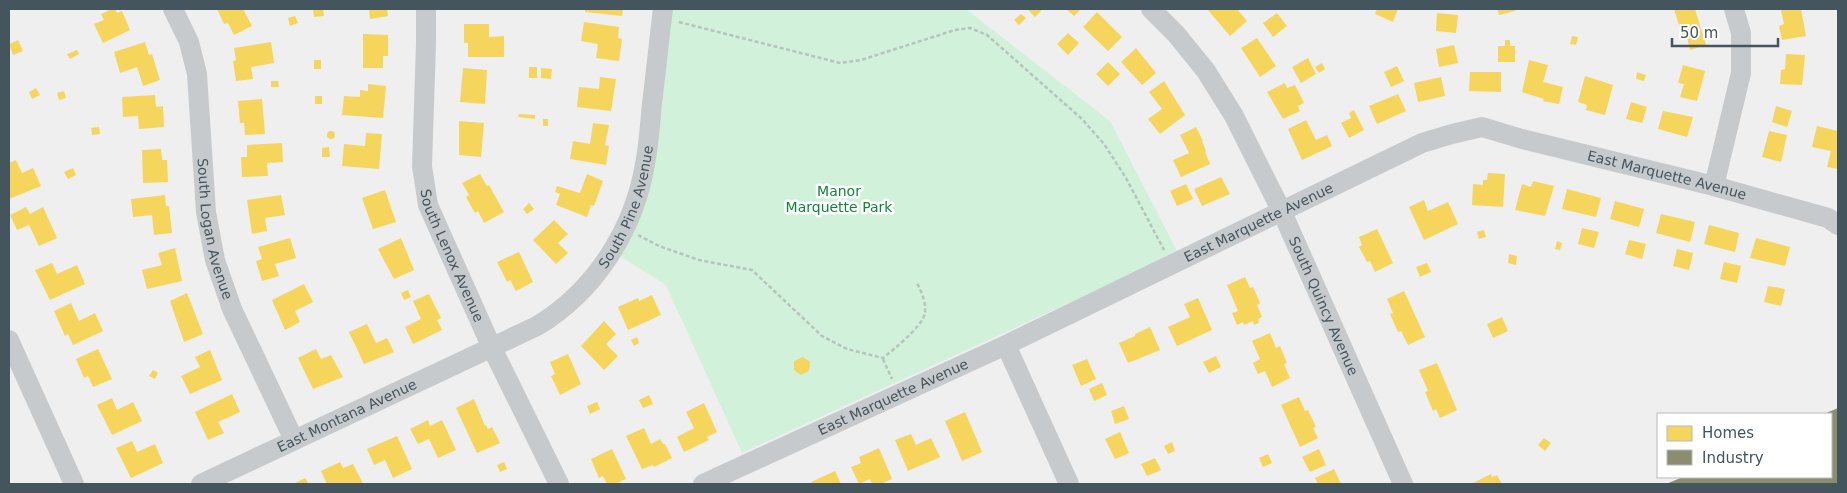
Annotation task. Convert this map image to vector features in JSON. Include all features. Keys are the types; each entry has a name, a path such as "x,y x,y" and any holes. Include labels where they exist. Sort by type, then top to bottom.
{"street":[{"name":"South Logan Avenue","path":"173,9 189,42 197,74 206,212 215,260 232,309 294,440"},
{"name":"South Lenox Avenue","path":"426,9 422,166 428,205 492,348 559,484"},
{"name":"South Quincy Avenue","path":"1151,9 1176,34 1206,71 1234,116 1282,212 1403,484"},
{"path":"1714,186 1741,73 1741,33 1734,9"},
{"name":"South Pine Avenue","path":"492,348 554,316 571,301 605,264 625,227 636,200 645,164 662,14"},
{"name":"East Marquette Avenue","path":"703,484 1006,345 1422,144 1452,134 1482,128 1714,186 1828,218 1838,225"},
{"path":"9,340 74,484"},
{"path":"1006,345 1069,484"},
{"name":"East Montana Avenue","path":"201,484 492,348"}],"path":[{"path":"662,14 680,22 840,63 861,60 954,30 970,28 987,35 1082,119 1104,144 1150,220 1171,265"},
{"path":"632,232 659,246 699,260 752,270 822,336 847,350 882,358"},
{"path":"882,358 910,335 925,316 924,299 917,283"},
{"path":"882,358 899,394"}],"green space":[{"name":"Manor Marquette Park","path":"672,9 966,9 1110,121 1178,253 742,453 666,285 618,255"}],"building: Homes":[{"path":"115,9 117,13 122,11 130,30 103,43 94,24 104,20 101,14"},
{"path":"217,9 243,9 252,26 234,35 228,23 224,24"},
{"path":"313,9 323,9 324,16 314,17"},
{"path":"369,9 387,9 388,16 370,19"},
{"path":"585,9 623,9 622,16 585,12"},
{"path":"1027,9 1043,9 1035,17"},
{"path":"1066,9 1081,9 1074,16"},
{"path":"1207,9 1237,9 1247,21 1230,36"},
{"path":"1377,9 1398,9 1393,22 1375,14"},
{"path":"1497,9 1515,9 1515,11 1499,15"},
{"path":"1674,9 1695,9 1706,45 1690,50 1687,37 1683,38"},
{"path":"1801,9 1806,36 1782,40 1779,26 1784,24 1781,10"},
{"path":"1097,12 1122,37 1108,51 1083,27"},
{"path":"1277,13 1287,26 1273,37 1263,23"},
{"path":"1437,13 1458,15 1456,33 1436,31"},
{"path":"1021,14 1026,18 1019,25 1014,20"},
{"path":"295,16 298,23 290,26 288,18"},
{"path":"584,22 619,27 618,38 622,39 619,61 596,58 598,44 581,41"},
{"path":"464,24 489,24 489,37 504,36 504,57 468,57 468,43 464,43"},
{"path":"1068,33 1079,43 1068,55 1057,44"},
{"path":"363,34 388,35 388,56 383,56 383,68 363,68"},
{"path":"1572,36 1578,37 1576,45 1570,44"},
{"path":"1257,38 1276,66 1260,77 1241,48"},
{"path":"18,40 23,51 13,55 9,44"},
{"path":"1505,40 1510,40 1510,46 1515,46 1515,62 1498,62 1498,46 1505,46"},
{"path":"145,42 149,55 152,54 160,80 143,86 137,67 120,73 114,52"},
{"path":"271,42 274,63 251,67 253,79 236,81 233,61 236,60 234,48"},
{"path":"1454,45 1458,63 1439,67 1436,49"},
{"path":"1136,48 1156,73 1142,85 1121,62"},
{"path":"77,50 79,54 70,59 67,54"},
{"path":"1786,54 1805,55 1802,85 1780,84 1781,70 1785,69"},
{"path":"1308,58 1316,74 1301,83 1292,67"},
{"path":"314,60 321,60 321,69 314,69"},
{"path":"1529,60 1548,65 1543,82 1563,87 1559,104 1543,101 1544,99 1522,92"},
{"path":"1108,62 1120,74 1108,86 1096,74"},
{"path":"1322,63 1325,69 1319,73 1315,67"},
{"path":"1683,65 1705,71 1697,101 1680,97 1684,84 1678,83"},
{"path":"1397,66 1404,81 1391,87 1384,72"},
{"path":"529,67 537,67 537,78 529,78"},
{"path":"463,68 487,70 485,104 460,102"},
{"path":"541,68 552,69 551,79 541,78"},
{"path":"1470,72 1501,72 1501,92 1469,91"},
{"path":"1637,72 1646,75 1644,81 1636,79"},
{"path":"1585,76 1613,85 1605,115 1586,110 1587,105 1578,102"},
{"path":"600,77 616,79 611,111 577,107 579,87 599,89"},
{"path":"1441,77 1445,96 1418,102 1414,83"},
{"path":"271,81 278,81 279,87 271,87"},
{"path":"1164,81 1185,115 1160,134 1148,119 1162,109 1149,92"},
{"path":"1285,83 1287,88 1295,85 1304,103 1298,106 1300,111 1283,119 1267,92"},
{"path":"368,84 386,86 383,118 342,115 344,96 360,97 360,90 368,91"},
{"path":"36,88 40,95 32,99 29,92"},
{"path":"64,91 66,98 59,100 57,93"},
{"path":"1398,94 1406,111 1377,124 1369,106"},
{"path":"155,95 156,107 163,106 164,127 139,129 138,116 123,117 122,97"},
{"path":"315,96 322,96 322,104 315,104"},
{"path":"262,99 265,134 245,135 244,123 240,123 238,101"},
{"path":"1631,102 1647,107 1642,123 1626,119"},
{"path":"1776,106 1792,111 1787,127 1772,122"},
{"path":"1354,110 1364,130 1349,138 1341,123 1351,118 1349,113"},
{"path":"1663,111 1693,117 1687,137 1658,129"},
{"path":"519,114 535,115 535,119 518,117"},
{"path":"543,119 548,119 548,126 543,126"},
{"path":"1306,120 1316,140 1327,135 1332,146 1302,160 1288,129"},
{"path":"459,121 484,123 481,157 459,155"},
{"path":"593,123 609,125 605,145 609,146 606,165 570,159 573,141 590,144"},
{"path":"1817,126 1838,131 1838,169 1827,167 1831,151 1812,147"},
{"path":"99,127 100,134 92,135 91,128"},
{"path":"1196,127 1203,141 1210,164 1181,177 1173,160 1189,153 1180,135"},
{"path":"331,131 335,135 331,139 327,135"},
{"path":"1769,131 1787,135 1781,162 1762,157"},
{"path":"366,133 382,134 379,169 342,166 344,144 365,146"},
{"path":"282,143 283,162 267,163 268,176 242,177 241,157 247,157 247,145"},
{"path":"329,147 330,157 322,157 322,148"},
{"path":"161,149 162,160 167,160 168,182 143,183 142,150"},
{"path":"16,160 22,173 33,168 41,186 9,199 9,163"},
{"path":"73,168 76,175 68,179 64,172"},
{"path":"1488,173 1505,174 1503,207 1472,205 1473,184 1483,185 1483,180 1487,180"},
{"path":"480,174 487,186 489,185 504,212 484,223 478,211 475,213 466,197 469,195 462,183"},
{"path":"587,174 603,181 594,206 591,205 587,217 556,205 560,194 555,192 557,186 580,193"},
{"path":"1221,177 1230,194 1202,206 1194,189"},
{"path":"1533,181 1554,186 1545,216 1515,210 1522,184 1531,187"},
{"path":"1186,184 1193,199 1177,206 1170,191"},
{"path":"1567,189 1601,198 1596,217 1562,209"},
{"path":"385,190 396,222 373,229 362,198"},
{"path":"165,195 166,206 169,206 172,233 154,235 152,215 133,217 131,199"},
{"path":"281,195 285,215 265,218 267,231 252,234 247,200"},
{"path":"1424,200 1428,211 1448,202 1458,224 1424,240 1409,207"},
{"path":"1615,201 1644,209 1639,227 1610,219"},
{"path":"529,203 534,209 527,214 523,209"},
{"path":"26,207 30,214 43,207 57,238 39,246 29,225 17,230 10,215"},
{"path":"1661,214 1695,222 1690,242 1656,233"},
{"path":"554,220 568,234 558,243 568,253 556,264 533,240"},
{"path":"1709,225 1739,233 1735,252 1704,244"},
{"path":"1582,228 1599,232 1594,248 1578,244"},
{"path":"1377,229 1393,263 1375,272 1370,261 1367,262 1359,247 1362,245 1359,237"},
{"path":"1484,230 1486,237 1479,239 1477,232"},
{"path":"290,238 296,258 275,264 279,276 262,281 256,261 262,259 258,247"},
{"path":"401,238 414,270 394,279 378,249"},
{"path":"1756,238 1790,247 1785,266 1750,258"},
{"path":"1629,240 1646,244 1642,259 1625,254"},
{"path":"1557,241 1562,243 1560,250 1555,249"},
{"path":"175,248 182,281 147,289 142,270 162,265 158,253"},
{"path":"1677,249 1693,253 1689,270 1673,266"},
{"path":"519,252 533,282 516,291 510,280 507,282 497,262"},
{"path":"1509,254 1517,256 1516,265 1508,263"},
{"path":"1724,262 1741,266 1737,283 1720,279"},
{"path":"52,263 57,274 77,265 85,284 50,300 35,270"},
{"path":"1427,263 1431,272 1420,277 1416,267"},
{"path":"1245,277 1250,288 1253,287 1260,303 1257,305 1262,317 1258,319 1259,323 1254,325 1253,321 1244,325 1243,322 1237,325 1232,313 1238,311 1227,285"},
{"path":"304,284 313,302 295,311 300,322 285,330 272,300"},
{"path":"1768,286 1785,289 1781,306 1764,302"},
{"path":"408,290 411,297 404,300 401,293"},
{"path":"1404,291 1425,337 1408,345 1401,331 1398,332 1390,314 1393,313 1387,299"},
{"path":"187,293 203,334 184,342 170,301"},
{"path":"429,294 441,318 437,320 442,330 413,344 405,327 421,319 413,301"},
{"path":"652,295 661,315 628,330 618,307 638,298 639,301"},
{"path":"1198,298 1212,330 1177,346 1168,327 1190,317 1184,304"},
{"path":"71,303 79,321 95,313 103,331 73,345 68,334 65,336 54,311"},
{"path":"1502,317 1508,331 1493,338 1487,324"},
{"path":"604,321 616,334 606,344 618,356 604,370 581,346"},
{"path":"367,324 376,343 387,338 394,352 364,364 349,332"},
{"path":"1150,327 1160,350 1128,363 1119,343"},
{"path":"1270,333 1276,348 1280,346 1287,363 1284,364 1290,378 1272,387 1265,371 1258,374 1253,363 1260,359 1252,341"},
{"path":"637,337 639,343 634,346 631,340"},
{"path":"98,349 112,379 93,387 88,376 84,378 76,359"},
{"path":"316,349 321,359 331,355 343,377 313,389 298,358"},
{"path":"210,350 222,380 190,394 181,376 200,367 195,357"},
{"path":"568,354 581,384 560,395 551,376 555,374 550,362"},
{"path":"1216,356 1221,367 1209,373 1203,362"},
{"path":"803,357 810,362 809,371 801,375 794,370 794,361"},
{"path":"1087,359 1096,379 1081,386 1072,365"},
{"path":"1437,363 1457,410 1440,418 1436,409 1433,411 1425,392 1428,391 1419,370"},
{"path":"153,370 158,373 155,379 149,376"},
{"path":"1102,383 1107,395 1094,401 1089,389"},
{"path":"232,394 240,412 218,422 224,433 208,440 195,412"},
{"path":"649,395 653,404 643,408 639,400"},
{"path":"1299,397 1305,411 1308,410 1316,427 1313,428 1318,438 1300,447 1281,405"},
{"path":"112,398 117,410 133,402 142,421 112,435 97,405"},
{"path":"474,399 485,426 488,429 492,427 500,443 477,453 456,408"},
{"path":"597,402 600,409 590,414 587,406"},
{"path":"704,403 717,432 707,437 709,440 684,452 677,437 694,428 686,412"},
{"path":"1124,406 1129,419 1115,424 1111,411"},
{"path":"965,412 982,452 962,461 945,421"},
{"path":"428,420 430,426 442,420 456,450 438,458 429,439 418,444 410,429"},
{"path":"644,428 651,444 660,439 665,444 672,458 654,467 653,465 642,469 626,436"},
{"path":"1120,432 1129,453 1115,459 1105,439"},
{"path":"911,434 916,445 931,438 940,457 908,471 895,440"},
{"path":"397,436 412,469 393,478 385,460 374,465 367,449"},
{"path":"1544,438 1551,443 1545,451 1538,445"},
{"path":"132,441 137,452 155,444 163,463 131,478 116,448"},
{"path":"1172,442 1175,451 1168,454 1164,446"},
{"path":"879,448 892,479 881,484 872,484 870,479 859,484 851,467 861,463 859,457"},
{"path":"612,449 626,479 615,484 607,484 603,476 599,478 591,459"},
{"path":"1319,449 1326,465 1310,472 1302,457"},
{"path":"1268,454 1272,463 1263,467 1259,458"},
{"path":"1155,458 1161,470 1147,476 1141,464"},
{"path":"340,462 343,468 353,464 363,484 327,484 321,471"},
{"path":"504,462 507,469 500,472 497,465"},
{"path":"1334,469 1341,484 1318,484 1315,478"},
{"path":"835,471 841,484 812,484 811,482"},
{"path":"1491,474 1492,477 1497,475 1502,484 1471,484"},
{"path":"305,478 309,484 293,484"}],"building: Industry":[{"path":"1838,408 1838,484 1666,484 1681,478 1832,478 1832,413 1826,413"}]}
